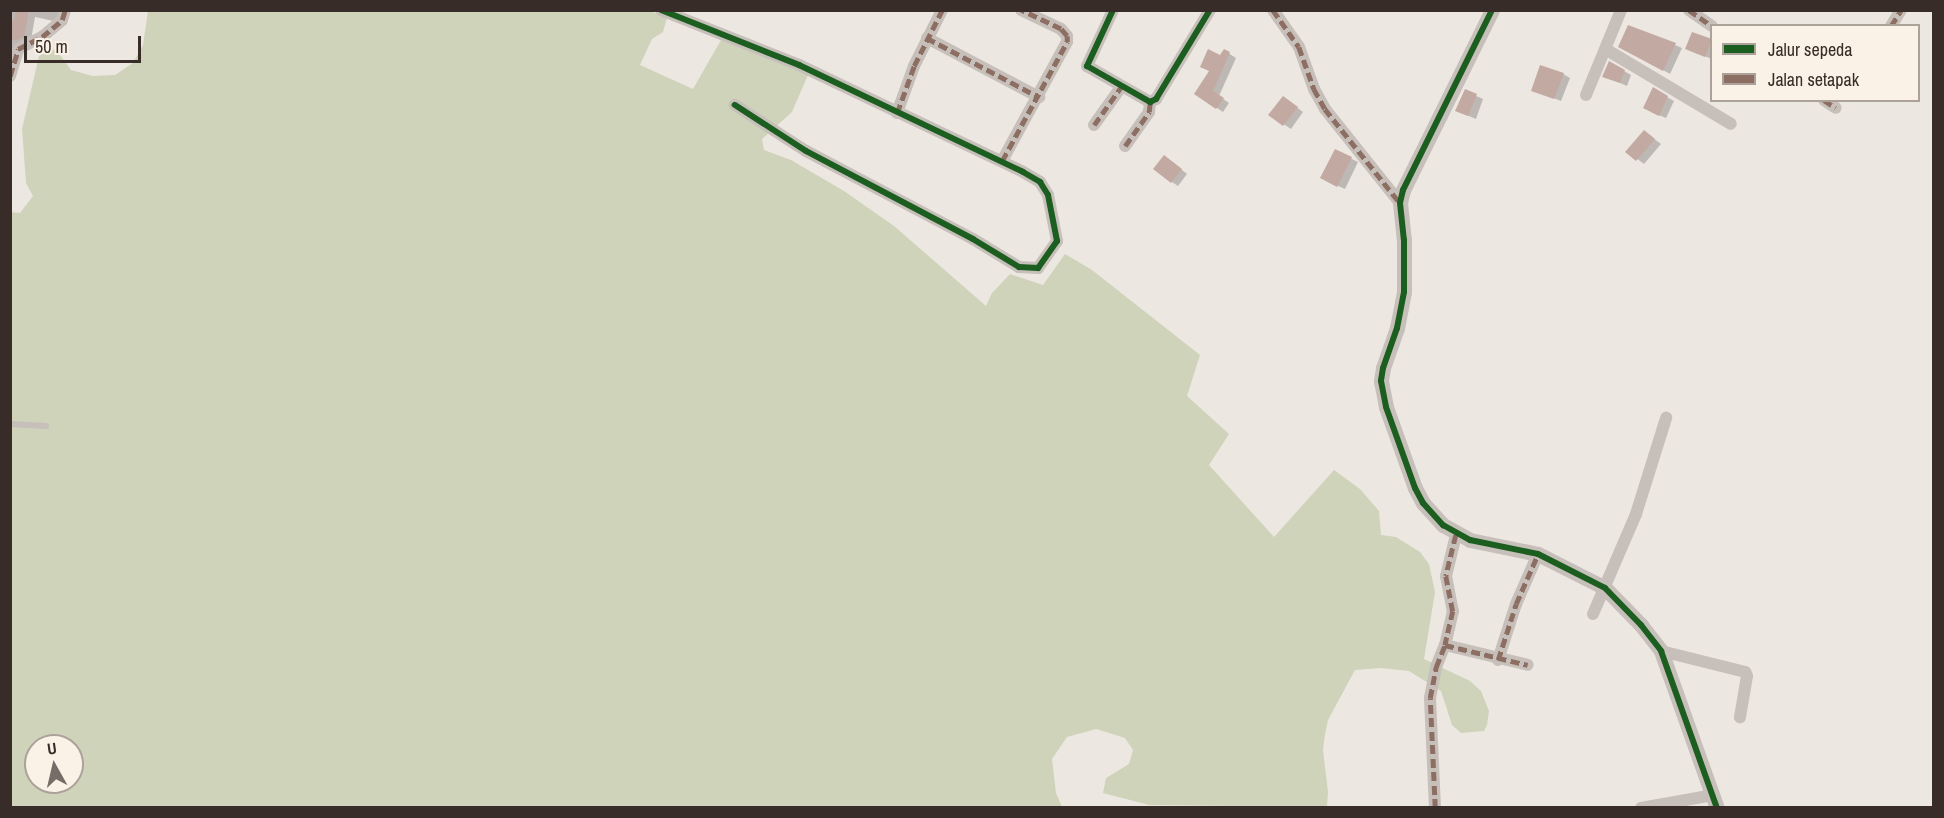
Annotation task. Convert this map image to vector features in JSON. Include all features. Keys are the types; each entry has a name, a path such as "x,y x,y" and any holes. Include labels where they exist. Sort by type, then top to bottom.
{"street":[{"path":"10,76 14,48 42,37 62,20 65,10"},
{"path":"662,10 799,65 1002,161 1040,182 1048,195 1057,242 1038,268 1019,267 973,238 806,151 735,105"},
{"path":"897,112 927,38 942,10"},
{"path":"1002,161 1067,42 1067,36 1060,29 1021,10"},
{"path":"1113,10 1087,64 1092,70 1150,102"},
{"path":"1150,102 1156,99 1210,10"},
{"path":"1273,10 1299,47 1314,89 1325,109 1400,203"},
{"path":"1492,10 1415,160 1400,203 1404,240 1404,292 1397,328 1383,368 1382,393 1394,432 1419,495 1431,513 1456,534 1494,546 1538,554 1605,588 1641,625 1661,651 1715,801 1641,807"},
{"path":"1586,95 1607,50 1621,10"},
{"path":"1689,10 1710,25"},
{"path":"1892,24 1900,10"},
{"path":"927,38 1039,97"},
{"path":"1607,50 1731,124"},
{"path":"1094,125 1121,87"},
{"path":"1125,146 1149,112 1150,102"},
{"path":"1827,102 1836,108"},
{"path":"1593,614 1643,494 1666,418"},
{"path":"1435,807 1430,698 1436,668 1445,645 1453,611 1446,576 1456,534"},
{"path":"1498,660 1516,604 1538,554"},
{"path":"1445,645 1498,660 1528,665"},
{"path":"1661,651 1745,672 1747,676 1740,717"}],"lane":[{"path":"10,424 46,426"}],"green space":[{"path":"148,11 650,11 667,18 663,32 652,39 640,65 693,89 721,40 808,75 792,112 762,139 764,150 791,160 844,191 894,226 986,306 992,293 1010,274 1043,285 1065,254 1092,270 1200,355 1187,396 1229,434 1209,465 1274,537 1334,470 1360,489 1379,511 1381,535 1396,537 1420,552 1429,564 1435,592 1424,659 1470,681 1481,691 1489,711 1487,725 1484,731 1461,733 1452,725 1441,691 1409,671 1380,668 1355,670 1328,720 1325,734 1323,750 1328,792 1327,807 1149,805 1103,793 1106,778 1129,764 1133,750 1125,738 1096,729 1067,737 1052,759 1056,793 1062,807 11,808 10,212 20,213 33,196 26,183 22,129 39,56 52,49 58,52 71,70 93,76 115,75 133,63 143,45"}],"building":[{"path":"16,10 29,10 24,37 17,40 10,39 10,20 14,21"},
{"path":"1628,25 1676,43 1663,71 1618,47"},
{"path":"1692,32 1710,38 1705,57 1685,49"},
{"path":"1208,49 1220,55 1224,49 1230,52 1213,91 1224,98 1216,109 1194,94 1209,71 1200,67"},
{"path":"1609,61 1625,70 1620,83 1602,77"},
{"path":"1540,65 1564,73 1554,99 1531,91"},
{"path":"1653,87 1668,96 1659,116 1643,108"},
{"path":"1465,89 1477,94 1468,116 1455,111"},
{"path":"1283,96 1298,107 1283,126 1268,115"},
{"path":"1644,130 1655,139 1636,161 1625,152"},
{"path":"1335,149 1352,157 1337,187 1320,178"},
{"path":"1164,155 1182,169 1171,183 1153,169"}],"marked path":[{"path":"18,49 42,37 62,20 65,10"},
{"path":"897,113 914,66 942,10"},
{"path":"1002,161 1067,42 1067,36 1061,29 1021,10"},
{"path":"1273,10 1299,47 1314,89 1325,109 1400,203"},
{"path":"1689,10 1710,25"},
{"path":"1892,24 1901,10"},
{"path":"927,38 1039,97"},
{"path":"10,76 18,49"},
{"path":"1094,125 1121,87"},
{"path":"1125,146 1149,112 1150,102"},
{"path":"1827,102 1836,108"},
{"path":"1456,535 1446,576 1453,611 1445,645 1528,665"},
{"path":"1498,660 1516,604 1538,554"},
{"path":"1435,808 1430,698 1436,667 1445,645"}],"cycle path":[{"path":"661,10 799,65 1023,172 1040,182 1048,195 1057,241 1038,268 1019,267 973,239 806,151 735,105"},
{"path":"1113,10 1087,66 1150,102 1156,99 1210,10"},
{"path":"1492,10 1403,190 1400,203 1404,240 1404,292 1397,328 1383,368 1381,381 1386,407 1415,488 1423,503 1443,525 1470,540 1538,554 1605,588 1641,625 1661,651 1717,808"}]}
